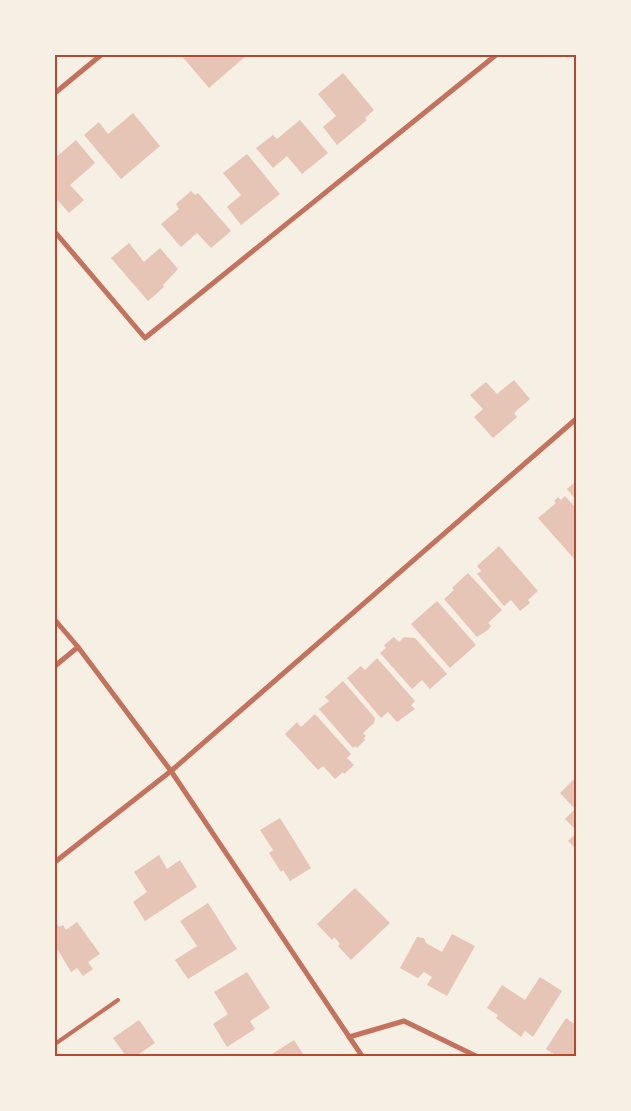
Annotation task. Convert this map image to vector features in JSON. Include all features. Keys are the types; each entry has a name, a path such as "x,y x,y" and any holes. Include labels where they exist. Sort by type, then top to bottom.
{"street":[{"path":"55,93 101,55"},
{"path":"55,232 145,338 496,55"},
{"path":"55,862 171,771 576,420"},
{"path":"55,620 78,647 171,771 362,1056"},
{"path":"55,666 78,647"},
{"path":"350,1037 404,1021 476,1056"}],"lane":[{"path":"55,1044 118,1000"}],"building":[{"path":"181,55 247,55 209,88"},
{"path":"343,73 374,110 365,118 367,120 337,145 323,127 336,116 318,94"},
{"path":"133,113 160,146 121,179 84,135 99,122 108,134"},
{"path":"300,120 328,153 302,174 287,156 273,168 256,148 273,135 277,139"},
{"path":"76,140 95,163 70,185 84,200 69,213 55,197 55,158"},
{"path":"247,154 280,194 241,225 227,207 241,195 223,173"},
{"path":"191,191 195,195 198,193 231,231 211,248 197,233 181,247 161,224 179,209 176,204"},
{"path":"129,243 144,262 160,248 178,269 163,285 164,287 148,301 111,258"},
{"path":"514,380 530,399 514,413 517,417 493,438 474,417 483,409 470,395 486,382 497,394"},
{"path":"576,481 576,500 567,489"},
{"path":"565,496 576,508 576,561 538,518 556,503 554,501 558,497 561,500"},
{"path":"499,546 538,591 528,600 530,603 520,611 511,600 504,606 477,574 481,571 477,566"},
{"path":"468,573 502,610 488,623 491,626 488,630 477,637 444,599 454,590 452,588"},
{"path":"437,601 476,645 450,668 411,624"},
{"path":"394,637 399,642 404,637 415,638 447,674 430,689 422,680 412,689 380,653 386,648 384,645"},
{"path":"377,658 415,701 411,705 415,709 397,722 388,712 381,718 347,678 361,666 365,670"},
{"path":"343,681 375,718 374,723 363,733 366,736 365,740 357,748 355,746 353,748 319,709 329,701 325,697"},
{"path":"315,714 351,754 347,758 354,765 335,779 323,766 318,770 285,734 297,722 301,727"},
{"path":"576,777 576,830 565,819 575,809 560,793"},
{"path":"280,818 311,868 290,881 283,870 281,872 269,853 273,850 260,830"},
{"path":"576,833 576,849 568,841"},
{"path":"159,855 167,869 180,860 197,887 145,921 133,902 147,892 134,872"},
{"path":"355,888 390,923 351,960 338,946 340,944 334,937 332,940 317,924"},
{"path":"208,903 237,949 188,979 175,960 197,946 180,921"},
{"path":"77,922 100,954 88,962 93,969 83,976 77,968 71,972 58,950 55,950 55,926 57,924 59,927 63,925 66,930"},
{"path":"452,934 475,946 447,996 427,985 432,977 424,972 418,978 400,968 417,937 424,938 426,943 442,952"},
{"path":"247,972 270,1008 250,1021 255,1029 227,1047 213,1024 228,1014 214,992"},
{"path":"540,977 562,991 533,1037 525,1031 521,1037 496,1018 498,1015 487,1008 502,985 525,1000"},
{"path":"566,1018 576,1025 576,1056 557,1056 546,1049"},
{"path":"139,1020 155,1043 136,1056 126,1056 113,1038"},
{"path":"294,1040 303,1054 299,1056 269,1056"}]}
